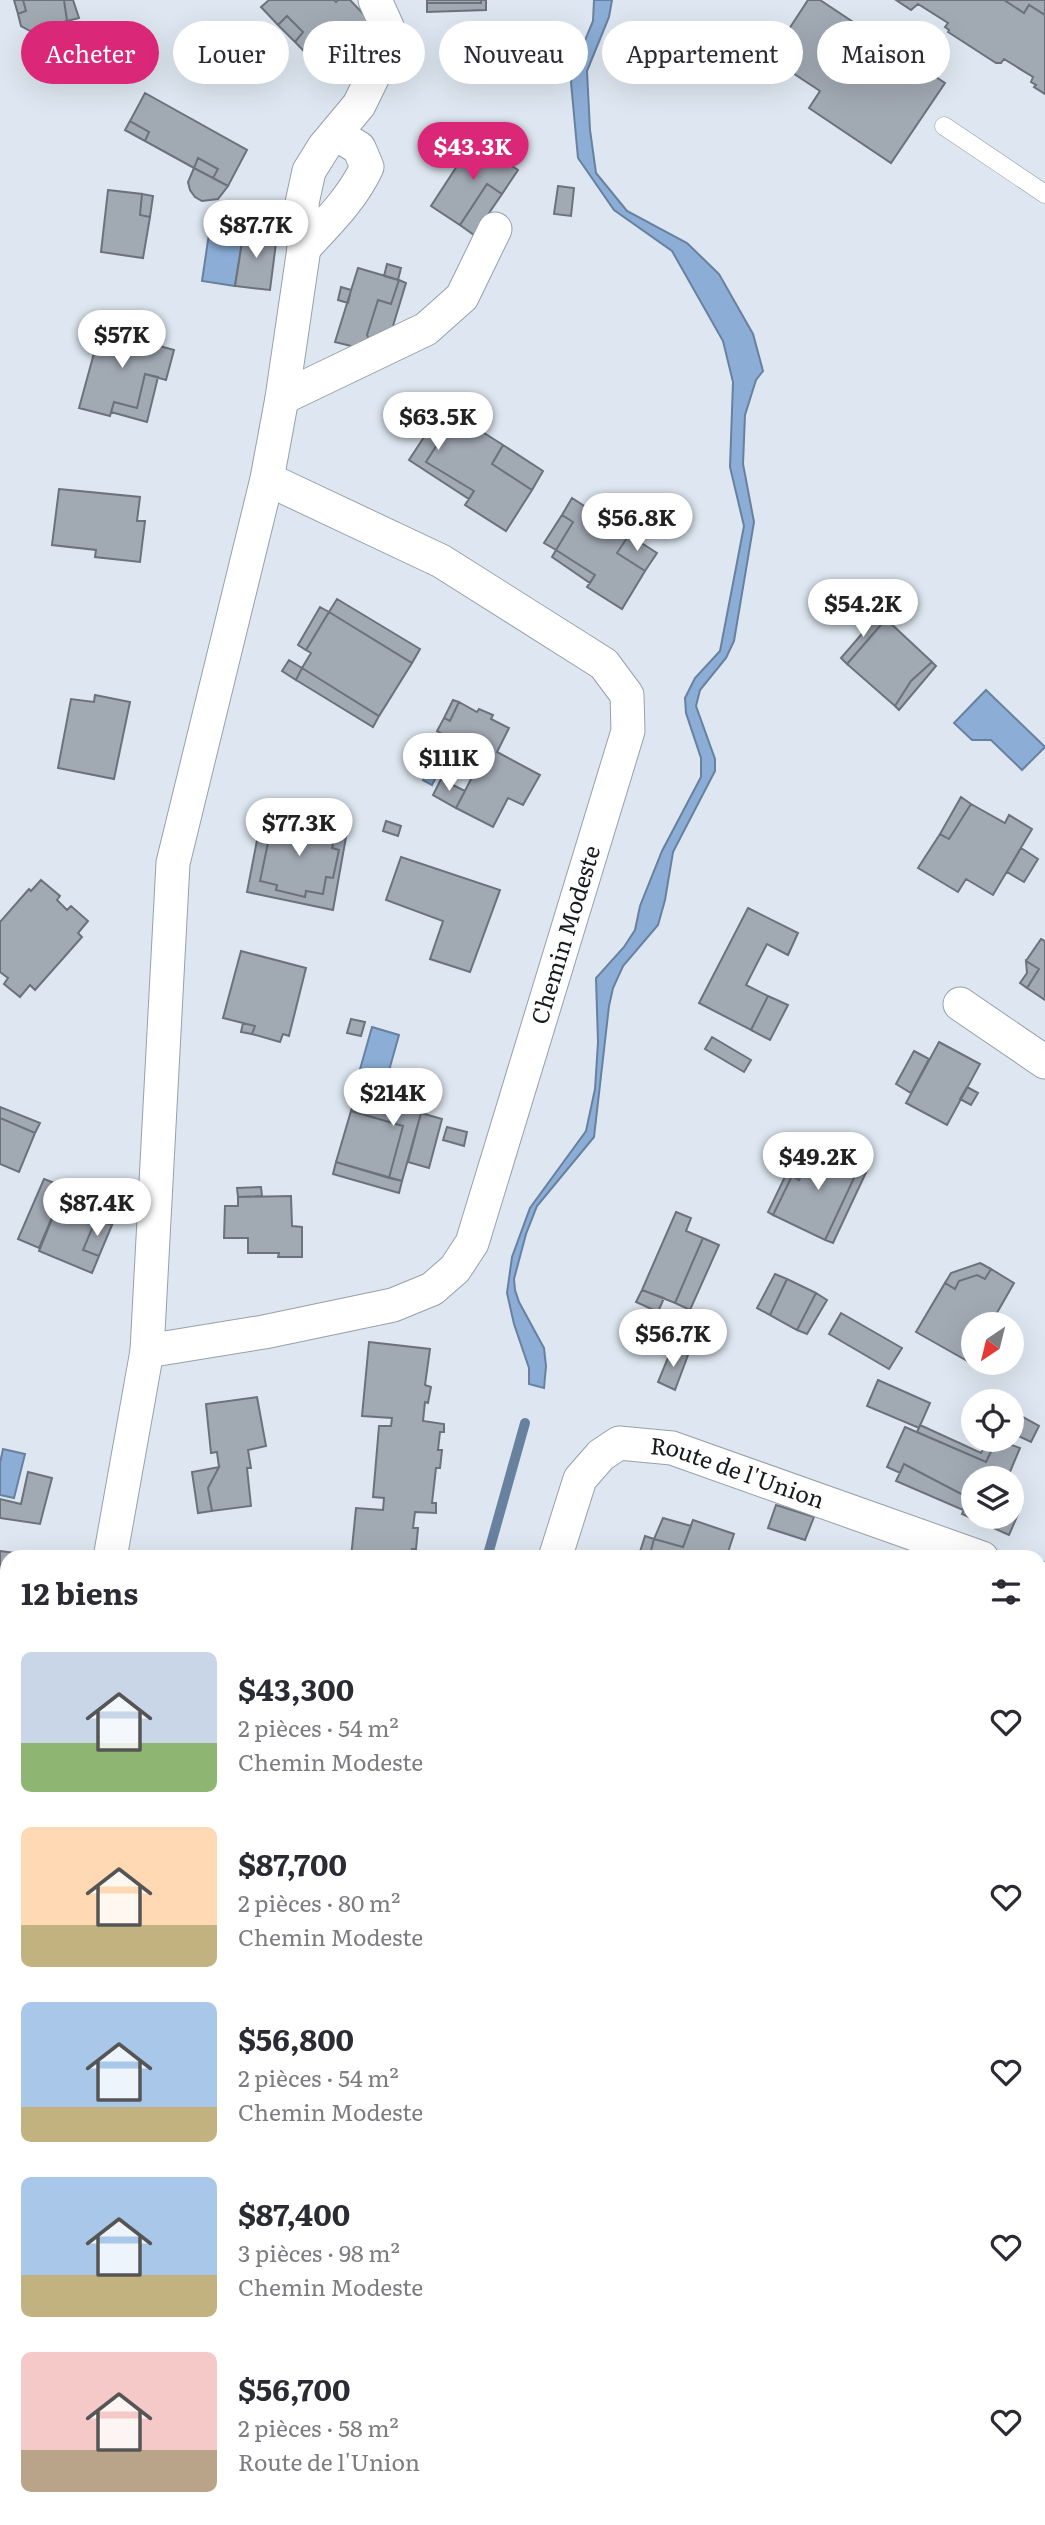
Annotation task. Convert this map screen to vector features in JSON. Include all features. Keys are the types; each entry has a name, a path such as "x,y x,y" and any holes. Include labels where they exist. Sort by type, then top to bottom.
{"street":[{"path":"111,1550 147,1351 173,863 267,479 304,248 302,202 309,171 324,147 359,105 381,60 389,31 375,0"},
{"path":"304,248 357,187 366,167 359,148 336,134"},
{"path":"282,398 426,329 462,297 495,229"},
{"name":"Chemin Modeste","path":"147,1351 264,1332 393,1305 432,1289 455,1269 472,1243 628,731 627,695 604,664 441,561 267,479"},
{"path":"960,1004 1045,1062"},
{"name":"Route de l'Union","path":"558,1550 580,1479 601,1455 619,1443 671,1448 959,1550"}],"lane":[{"path":"944,126 1045,194"}],"water":[{"path":"594,0 612,0 609,17 607,21 602,21 602,34 588,69 588,33 593,21"},
{"path":"571,84 588,84 596,173 627,211 687,243 719,274 753,334 763,371 756,380 745,415 743,464 754,522 734,641 726,658 700,690 696,706 715,759 715,771 673,852 658,925 623,966 613,988 594,1137 537,1206 514,1279 519,1302 544,1348 544,1388 529,1384 529,1368 514,1324 507,1293 512,1257 530,1208 586,1131 595,1089 598,1042 596,978 624,947 635,930 640,906 662,851 701,777 701,758 686,713 685,698 695,678 720,651 744,526 730,467 733,382 723,341 672,251 614,210 578,158"},
{"path":"210,227 244,230 235,286 202,281"},
{"path":"986,690 1045,747 1022,770 991,740 972,740 954,723"},
{"path":"433,734 472,755 466,766 439,771 432,785 423,780 426,772 416,766"},
{"path":"372,1027 399,1035 388,1074 395,1084 386,1096 355,1087"},
{"path":"3,1449 25,1454 14,1498 0,1495"}],"building":[{"path":"14,0 23,0 26,11 18,14"},
{"path":"23,0 64,0 67,21 21,21 21,26 18,14 26,11"},
{"path":"64,0 73,0 79,18 67,21"},
{"path":"269,0 350,0 370,21 303,21 303,32 287,16 282,21 274,21 261,7"},
{"path":"427,0 481,0 481,3 427,3"},
{"path":"481,0 486,0 486,10 427,12 427,3 481,3"},
{"path":"808,0 820,0 852,21 817,21 817,84 944,84 891,163 809,108 820,91 803,80 803,21 794,21"},
{"path":"896,0 1004,0 1024,13 1029,5 1045,15 1045,94 1034,87 1036,85 1031,82 1033,77 1004,59 1001,63 996,63 950,33 950,21 945,21 918,4 911,10"},
{"path":"1004,0 1045,0 1045,15 1029,5 1024,13"},
{"path":"287,16 303,32 295,42 289,36 289,21 282,21"},
{"path":"303,32 303,50 295,42"},
{"path":"145,93 247,150 228,186 213,178 218,169 198,158 194,168 145,141 149,132 130,121"},
{"path":"130,121 149,132 145,141 125,130"},
{"path":"474,140 518,170 502,194 487,184 460,225 431,206"},
{"path":"198,158 218,169 213,178 194,168"},
{"path":"194,168 228,186 218,199 202,201 195,197 188,182"},
{"path":"487,184 502,194 474,235 460,225"},
{"path":"558,186 574,188 571,216 554,214"},
{"path":"108,190 142,194 140,215 150,217 143,258 101,252"},
{"path":"142,194 153,196 150,217 140,215"},
{"path":"244,230 277,235 270,290 235,286"},
{"path":"387,264 401,268 398,280 384,276"},
{"path":"358,268 399,280 391,304 378,300 367,335 372,346 363,349 335,342"},
{"path":"399,280 406,283 389,339 372,346 367,335 378,300 391,304"},
{"path":"341,287 351,290 348,303 338,300"},
{"path":"102,324 126,330 124,336 174,350 166,380 145,374 137,408 114,402 110,416 79,408"},
{"path":"145,374 158,377 147,422 111,412 114,402 137,408"},
{"path":"443,408 456,415 426,462 474,491 469,499 409,460"},
{"path":"456,415 503,445 492,464 532,490 506,531 465,505 474,491 426,462"},
{"path":"503,445 543,471 532,490 492,464"},
{"path":"59,489 140,497 137,521 145,521 140,562 95,557 96,550 52,545"},
{"path":"572,498 629,535 617,553 645,571 622,609 587,587 595,575 556,550 573,522 562,515"},
{"path":"562,515 573,522 556,550 544,543"},
{"path":"629,535 657,553 645,571 617,553"},
{"path":"556,550 595,575 590,583 552,557"},
{"path":"337,599 420,649 412,663 329,612"},
{"path":"320,607 329,612 306,650 298,645"},
{"path":"329,612 412,663 379,716 302,668 311,653 306,650"},
{"path":"879,614 886,619 847,664 841,658"},
{"path":"886,619 932,662 911,681 895,706 847,664"},
{"path":"289,660 302,668 296,680 282,671"},
{"path":"932,662 936,666 899,710 895,706 911,681"},
{"path":"302,668 379,716 373,727 296,680"},
{"path":"95,695 130,702 114,779 58,768 71,699 94,702"},
{"path":"453,700 459,702 450,721 444,718"},
{"path":"459,702 477,712 479,709 493,715 491,719 509,728 497,752 540,775 523,805 508,798 493,827 456,808 483,756 458,746 460,744 437,731 444,718 450,721"},
{"path":"441,779 465,791 456,808 433,795"},
{"path":"961,797 971,804 949,839 940,834"},
{"path":"264,804 349,820 333,910 247,892","holes":["273,819 336,830 332,848 339,850 333,878 326,877 323,894 306,891 305,897 276,890 277,885 260,881"]},
{"path":"971,804 1005,823 1009,815 1032,829 993,895 966,879 958,892 918,868 940,834 949,839"},
{"path":"273,819 336,830 332,848 339,850 333,878 326,877 323,894 306,891 305,897 276,890 277,885 260,881"},
{"path":"386,821 401,826 398,836 383,831"},
{"path":"1021,848 1038,859 1024,882 1007,872"},
{"path":"401,857 500,890 470,972 430,959 443,921 386,900"},
{"path":"41,880 60,896 57,900 67,910 71,906 88,921 78,933 82,937 35,990 30,985 20,997 4,984 8,978 0,972 0,922 29,889 31,891"},
{"path":"748,908 798,933 788,955 767,944 746,985 768,996 751,1030 699,1003"},
{"path":"1041,939 1045,941 1045,1000 1027,988 1039,969 1026,961"},
{"path":"241,951 306,968 289,1036 283,1034 280,1042 252,1034 255,1026 223,1018"},
{"path":"1026,961 1039,969 1027,988 1020,983 1027,973"},
{"path":"768,996 788,1005 770,1040 751,1030"},
{"path":"351,1019 365,1022 361,1036 347,1033"},
{"path":"243,1023 255,1026 252,1034 241,1032"},
{"path":"712,1037 751,1060 744,1072 705,1049"},
{"path":"939,1042 980,1064 947,1125 906,1103"},
{"path":"914,1051 929,1059 911,1093 896,1084"},
{"path":"967,1087 978,1093 971,1105 960,1099"},
{"path":"356,1095 421,1113 402,1181 389,1178 403,1126 351,1111"},
{"path":"0,1107 40,1123 35,1133 0,1118"},
{"path":"351,1111 403,1126 389,1178 336,1162"},
{"path":"421,1113 442,1119 429,1168 408,1162"},
{"path":"0,1118 35,1133 19,1172 0,1164"},
{"path":"447,1127 467,1132 464,1146 443,1140"},
{"path":"805,1135 818,1142 799,1180 792,1176 773,1215 768,1212"},
{"path":"818,1142 861,1163 825,1240 773,1215 792,1176 799,1180"},
{"path":"336,1162 402,1181 399,1193 333,1174"},
{"path":"861,1163 869,1166 833,1243 825,1240"},
{"path":"44,1179 65,1187 39,1248 18,1239"},
{"path":"65,1187 118,1209 112,1225 96,1219 83,1250 99,1256 92,1273 39,1251"},
{"path":"261,1187 262,1196 238,1197 237,1188"},
{"path":"291,1196 292,1226 302,1227 302,1257 278,1257 279,1253 248,1253 248,1238 224,1238 225,1206 238,1206 238,1197"},
{"path":"676,1212 691,1218 686,1231 703,1238 675,1303 642,1290"},
{"path":"96,1219 112,1225 99,1256 83,1250"},
{"path":"703,1238 719,1245 690,1310 675,1303"},
{"path":"980,1263 991,1269 985,1279 977,1275 959,1281 955,1289 945,1283 951,1273"},
{"path":"991,1269 1014,1283 997,1312 961,1312 961,1357 916,1332 945,1283 955,1289 959,1281 977,1275 985,1279"},
{"path":"775,1274 787,1279 770,1315 757,1308"},
{"path":"787,1279 816,1293 797,1330 770,1315"},
{"path":"642,1290 664,1298 658,1312 636,1302"},
{"path":"816,1293 827,1300 807,1334 797,1330"},
{"path":"841,1313 902,1348 889,1369 829,1334"},
{"path":"369,1342 430,1349 425,1385 431,1387 428,1403 425,1402 423,1421 444,1424 444,1432 440,1432 440,1468 436,1468 432,1503 436,1503 436,1513 415,1512 413,1528 418,1528 416,1549 352,1550 356,1508 383,1510 384,1498 373,1497 379,1426 391,1426 392,1418 362,1416"},
{"path":"672,1348 688,1355 675,1390 658,1382"},
{"path":"878,1380 930,1403 919,1428 867,1406"},
{"path":"257,1397 266,1446 248,1450 251,1506 212,1511 208,1488 219,1467 217,1452 211,1453 206,1404"},
{"path":"1024,1418 1039,1426 1031,1442 1024,1439"},
{"path":"920,1425 961,1444 961,1451 917,1432"},
{"path":"905,1427 986,1462 991,1452 1018,1452 1012,1466 961,1466 961,1494 904,1464 900,1473 887,1467"},
{"path":"963,1452 991,1452 986,1462"},
{"path":"904,1464 961,1494 961,1509 896,1481"},
{"path":"219,1467 208,1488 212,1511 198,1513 192,1472"},
{"path":"28,1472 52,1478 40,1524 0,1518 0,1499 21,1504"},
{"path":"776,1505 814,1517 805,1540 768,1528"},
{"path":"663,1518 691,1526 683,1547 654,1539"},
{"path":"693,1520 734,1534 729,1550 651,1550 654,1539 683,1547"},
{"path":"996,1529 1012,1529 1009,1535"},
{"path":"645,1536 654,1539 651,1550 641,1550"}],"waterway":[{"path":"489,1550 525,1423"}]}
